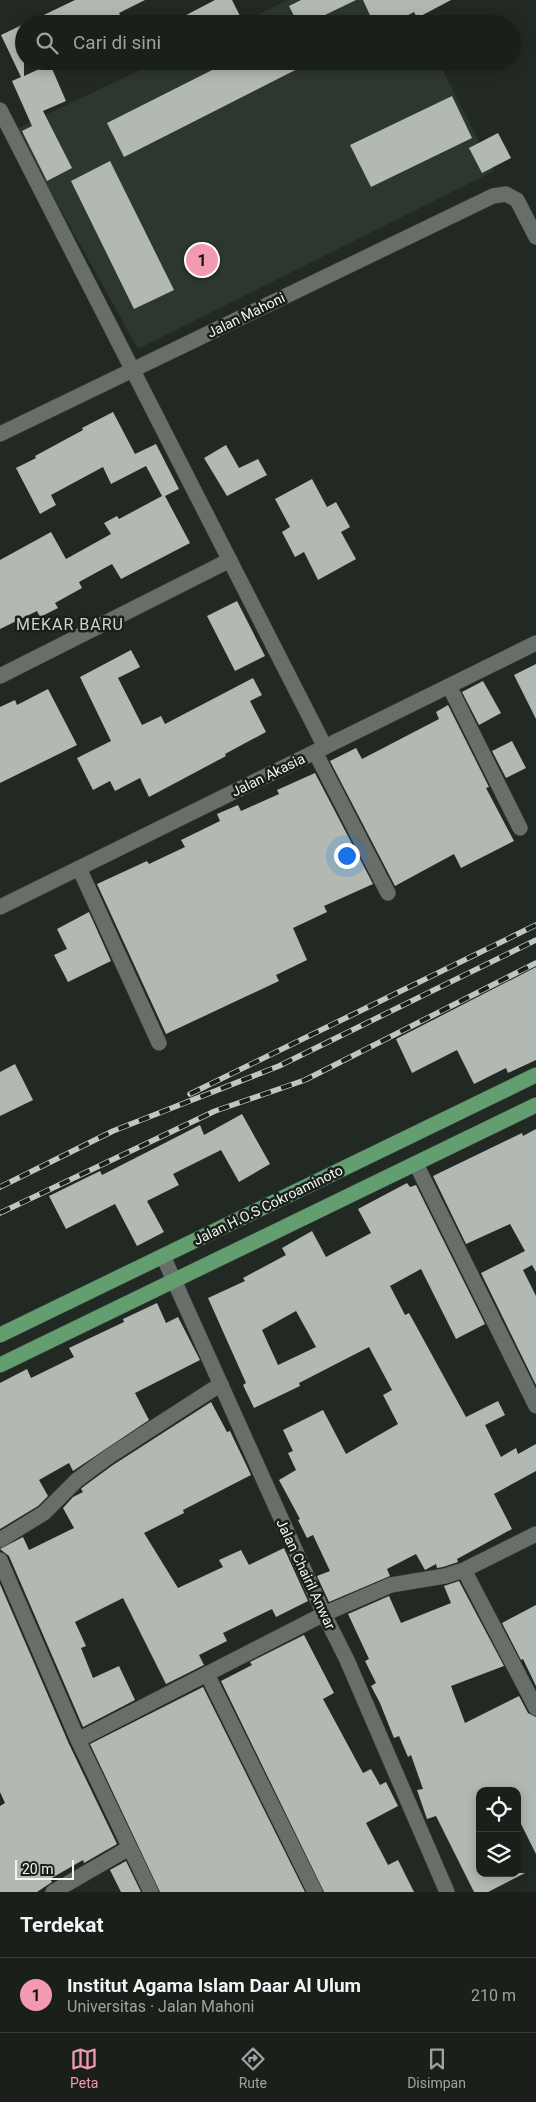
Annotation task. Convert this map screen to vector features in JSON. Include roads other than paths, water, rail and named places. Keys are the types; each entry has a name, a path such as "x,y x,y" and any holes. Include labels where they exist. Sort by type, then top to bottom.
{"main road":[{"name":"Jalan H.O.S Cokroaminoto","path":"0,1335 536,1075"},
{"name":"Jalan H.O.S Cokroaminoto","path":"0,1365 536,1105"}],"street":[{"path":"0,110 230,560 388,893"},
{"name":"Jalan Mahoni","path":"0,434 493,196 506,194 517,200 536,237"},
{"path":"0,676 230,560"},
{"name":"Jalan Akasia","path":"0,907 536,643"},
{"path":"449,686 520,828"},
{"path":"79,868 160,1043"},
{"path":"416,1164 536,1406"},
{"name":"Jalan Chairil Anwar","path":"163,1256 346,1660 447,1892"},
{"path":"0,1540 44,1513 77,1480 108,1457 221,1384"},
{"path":"78,1740 324,1614 391,1585 445,1576 464,1570 536,1534"},
{"path":"0,1560 78,1740 151,1892"},
{"path":"464,1570 536,1708"},
{"path":"208,1674 315,1892"},
{"path":"53,1892 129,1848"}],"railway":[{"path":"190,1094 536,925"},
{"path":"0,1187 113,1131 279,1066 536,940"},
{"path":"0,1213 215,1111 305,1080 536,963"}],"place":[{"name":"Institut Agama Islam Daar Al Ulum","path":"202,260"}],"district":[{"name":"MEKAR BARU","path":"70,624"}]}
